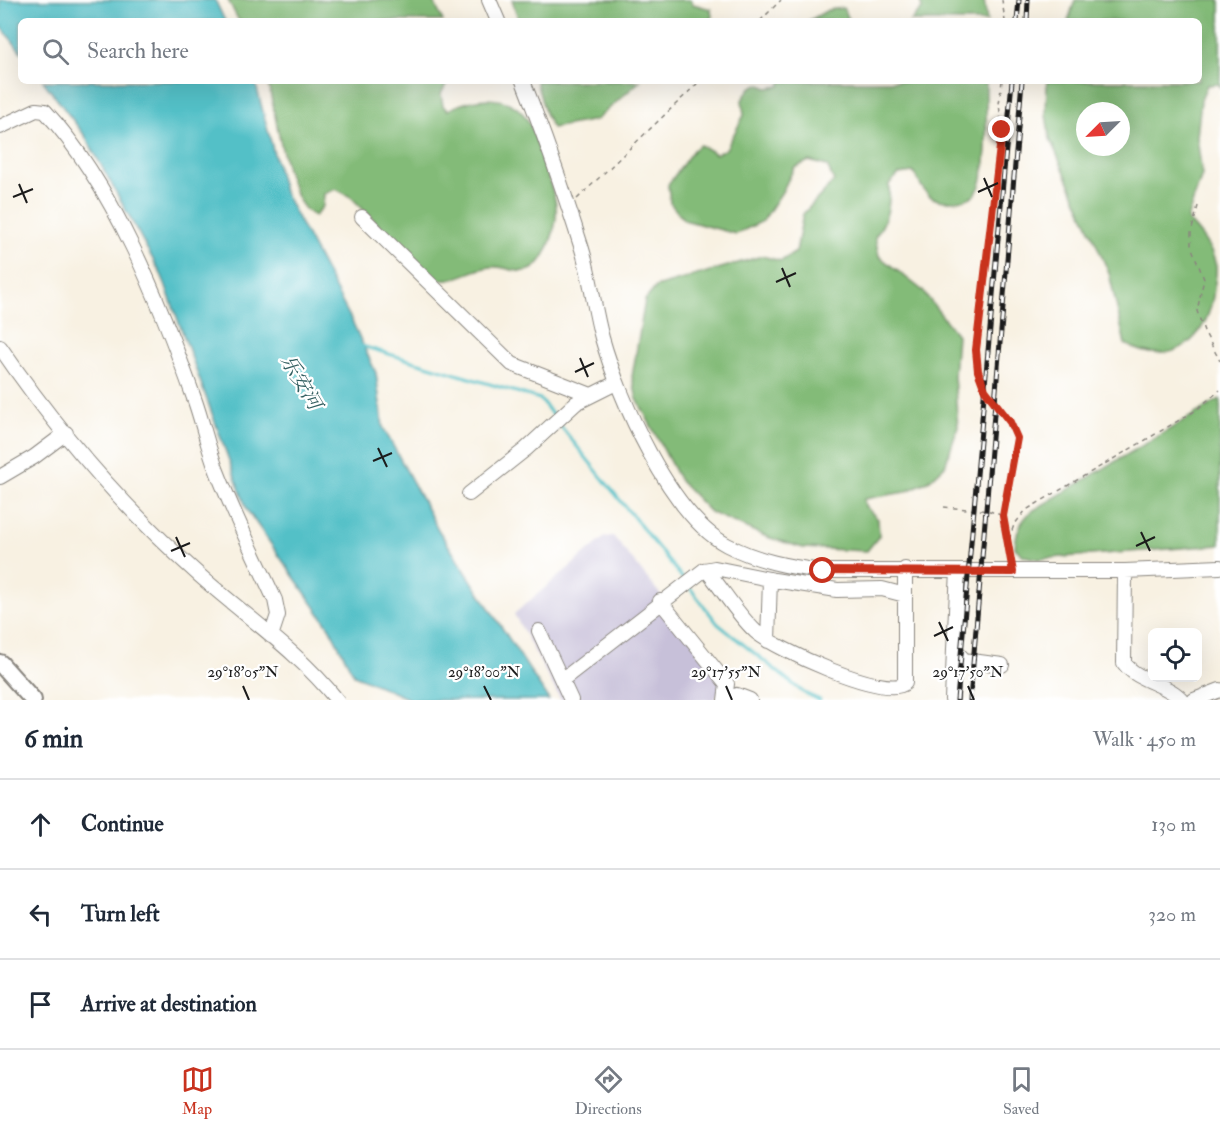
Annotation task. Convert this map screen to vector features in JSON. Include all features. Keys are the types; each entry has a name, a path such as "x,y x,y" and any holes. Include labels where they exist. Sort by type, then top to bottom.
{"main road":[{"path":"0,663 33,700"}],"street":[{"path":"489,0 497,18"},
{"path":"524,84 543,131 582,251 602,336 616,383 635,426 662,474 706,530 726,544 785,567 823,571 905,569 1013,572 1125,571 1220,567"},
{"path":"0,127 36,110 45,111 89,168 119,222 156,302 194,400 216,469 275,600 278,615 271,636"},
{"path":"362,217 512,364 591,395"},
{"path":"0,347 22,380 125,502 197,573 318,675 337,700"},
{"path":"469,494 504,468 576,403 616,383"},
{"path":"0,477 34,457 66,433"},
{"path":"562,680 660,601 704,570 715,568 837,590 882,589 905,595"},
{"path":"704,570 709,573 754,631 768,641 864,688 892,690 902,687 905,682 905,569"},
{"path":"952,700 958,571"},
{"path":"1125,571 1124,663 1130,670 1175,693 1182,700"},
{"path":"768,641 770,579"},
{"path":"660,601 727,684 725,700"},
{"path":"539,631 571,700"},
{"path":"954,649 964,660 1002,665"},
{"path":"1194,700 1220,690"},
{"path":"733,700 737,695 750,700"}],"path":[{"path":"763,18 781,0"},
{"path":"1002,0 1005,18"},
{"path":"568,207 697,84"},
{"path":"1002,84 999,104 1002,130 976,350 978,371 985,390 1010,422 1017,438 1003,516 1009,539 1013,572"},
{"path":"1198,206 1191,246 1204,279 1197,311 1204,331 1220,361"},
{"path":"1009,539 1014,525 1026,510 1195,411 1220,390"},
{"path":"944,507 990,511 1003,516"}],"shaded area":[{"path":"613,536 723,672 725,680 715,700 561,700 514,614 605,537"}],"green space":[{"path":"228,0 433,0 442,18 237,18"},
{"path":"512,0 691,0 693,4 711,9 712,17 711,18 518,18"},
{"path":"920,0 984,0 987,18 914,18 922,9"},
{"path":"1075,0 1220,0 1220,87 1217,84 1207,85 1201,100 1197,137 1202,175 1187,219 1201,235 1212,253 1216,266 1216,278 1211,307 1205,322 1186,345 1173,351 1158,353 1142,351 1125,344 1109,273 1050,139 1046,115 1047,84 1202,84 1202,18 1069,18"},
{"path":"843,8 848,18 813,18 828,10"},
{"path":"268,84 446,84 441,94 443,106 448,110 479,100 501,100 511,104 530,124 555,201 554,231 543,257 538,264 527,271 491,267 446,280 439,279 430,277 351,197 336,189 324,194 323,206 315,216 305,209 289,177"},
{"path":"537,84 637,84 596,120 552,128"},
{"path":"758,84 768,88 781,84 986,84 985,160 979,188 973,196 968,198 942,201 927,194 913,172 899,174 889,184 887,212 875,237 879,256 922,290 957,335 954,376 958,427 945,466 930,480 905,492 864,499 865,506 878,519 879,536 867,551 803,548 767,537 710,512 680,481 637,399 632,377 645,300 656,287 762,256 781,261 796,252 803,214 834,181 827,166 809,161 794,168 763,221 736,234 684,220 670,203 668,185 693,150 700,145 716,154 726,149 744,115 742,100 750,88"},
{"path":"1220,399 1220,545 1038,559 1024,556 1015,548 1019,527 1032,511"}],"water":[{"path":"0,0 215,0 224,18 18,18 18,48 0,25"},
{"name":"乐安河","path":"45,84 256,84 284,192 352,321 376,373 383,427 439,531 549,700 411,700 354,675 329,627 247,510 162,276 85,136"}],"waterway":[{"path":"362,346 540,399 555,418"},
{"path":"559,424 684,580"},
{"path":"690,588 718,624 804,693 820,700"}],"railway":[{"path":"1017,18 1019,0"},
{"path":"1027,18 1028,0"},
{"path":"957,700 1012,84"},
{"path":"970,700 1022,84"}],"route":[{"path":"823,571 905,569 1013,572 1009,539 1003,516 1017,438 1010,422 985,390 978,371 976,350 1002,130"}]}
